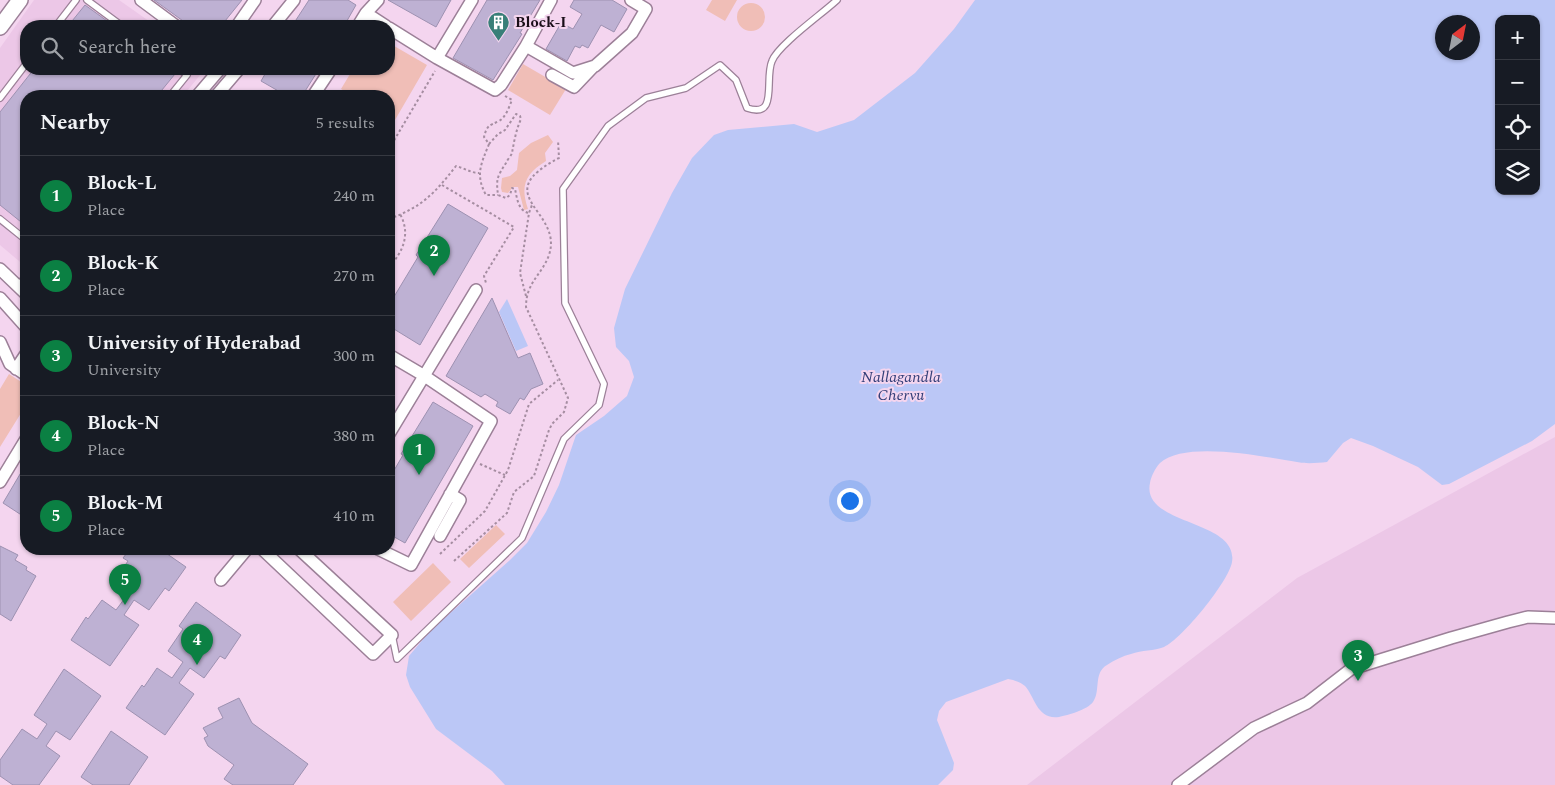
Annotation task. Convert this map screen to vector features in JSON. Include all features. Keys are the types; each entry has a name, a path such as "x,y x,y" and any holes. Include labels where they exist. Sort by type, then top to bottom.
{"main road":[{"path":"0,27 20,0"}],"street":[{"path":"141,0 168,20"},
{"path":"241,20 255,0"},
{"path":"278,20 294,0"},
{"path":"361,20 366,12 378,0"},
{"path":"439,59 472,0"},
{"path":"395,31 439,59 495,90 501,85 526,46 551,0"},
{"path":"552,75 574,87 632,33 649,5 631,0"},
{"path":"366,12 378,20"},
{"path":"526,46 573,73 595,66"},
{"path":"202,90 215,75"},
{"path":"221,90 234,75"},
{"path":"318,90 327,75"},
{"path":"0,269 20,288"},
{"path":"395,424 476,290"},
{"path":"0,298 20,320"},
{"path":"0,342 8,360 20,371"},
{"path":"390,555 411,565 491,421 395,358"},
{"path":"0,482 20,449"},
{"path":"440,536 460,500 450,494"},
{"path":"221,580 242,555"},
{"path":"268,555 374,654 392,635 305,555"},
{"path":"1178,785 1254,728 1307,703 1351,669 1451,638 1528,617 1555,618"}],"lane":[{"path":"61,20 76,0"},
{"path":"87,0 114,20"},
{"path":"392,635 397,659 522,538 564,439 599,405 604,384 565,303 563,189 608,126 646,98 686,88 720,65 736,80 747,108 759,110 763,108 767,105 769,68 776,52 837,0"},
{"path":"0,98 20,72"},
{"path":"175,90 187,75"},
{"path":"0,219 20,235"}],"path":[{"path":"395,138 439,59"},
{"path":"489,144 484,137 487,128 494,122 499,121 512,100 495,90"},
{"path":"498,195 496,182 498,175 512,153 521,119 516,114 505,130 498,134 489,144 479,173 479,180 486,195 498,195 506,198 510,195 512,188 515,189 520,208 528,213"},
{"path":"526,298 529,288 549,255 550,240 547,225 528,197 527,186 532,177 540,170 559,158 558,140"},
{"path":"395,216 408,212 430,196 442,185 456,166 473,173 479,173"},
{"path":"442,185 514,227 484,276"},
{"path":"454,561 507,513 514,492 534,476 549,430 552,424 564,412 568,398 558,380 526,306 520,273 528,213 532,205"},
{"path":"395,261 405,243 404,222 400,214"},
{"path":"440,554 485,512 505,475 529,404 558,380"},
{"path":"469,459 505,475"}],"shaded area":[{"path":"34,0 119,0 147,20 20,20 20,75 200,75 188,90 20,90 20,262 0,245 0,48"},
{"path":"712,0 737,0 725,21 706,10"},
{"path":"751,3 761,7 765,17 761,27 751,31 741,27 737,17 741,7"},
{"path":"395,46 427,65 395,120 395,90 341,89 349,75 395,75"},
{"path":"523,64 566,89 550,115 508,90"},
{"path":"548,135 553,142 545,153 546,161 533,171 526,181 524,194 528,209 524,210 518,187 513,187 508,193 502,192 502,178 510,176 517,170 519,153 531,143"},
{"path":"9,374 20,381 20,415 0,447 0,389"},
{"path":"1555,437 1555,785 1027,785 1297,578"},
{"path":"496,525 505,534 469,568 460,559"},
{"path":"433,563 451,582 411,621 393,602"}],"water":[{"name":"Nallagandla Chervu","path":"975,0 1555,0 1555,424 1532,441 1449,484 1442,485 1418,467 1351,438 1343,443 1327,462 1304,463 1246,454 1206,451 1187,452 1172,456 1160,463 1150,483 1151,497 1160,507 1174,516 1207,529 1221,538 1230,548 1232,562 1223,582 1193,622 1172,642 1164,647 1122,657 1103,668 1093,702 1077,712 1059,717 1046,715 1038,707 1025,686 1017,681 1008,679 946,702 939,711 937,720 954,763 953,770 938,785 505,785 492,771 436,729 410,687 406,675 409,656 430,631 527,543 546,512 559,485 576,435 604,416 627,396 634,377 629,361 616,347 614,328 625,289 672,193 692,158 714,135 728,130 794,124 817,132 854,120 915,73 954,29"},
{"path":"507,299 528,346 516,351 499,312"}],"building":[{"path":"154,0 242,0 226,20 182,20"},
{"path":"309,0 348,0 356,5 347,20 296,20"},
{"path":"388,0 451,0 436,27"},
{"name":"Block-I","path":"487,0 540,0 520,33 522,34 493,80 453,58"},
{"path":"574,0 612,0 627,9 614,32 601,25 588,48 582,45 580,48 575,46 567,61 546,49 561,23 573,29 582,14 570,7"},
{"path":"85,5 106,20 73,20"},
{"path":"29,75 174,75 162,90 20,90 20,221 0,205 0,112"},
{"path":"264,75 315,75 306,90 277,90 261,81"},
{"path":"448,204 488,228 420,345 395,330 395,295 418,257 416,255"},
{"path":"492,298 518,358 530,353 543,384 531,389 524,400 520,398 510,414 496,406 498,402 485,394 481,397 446,376"},
{"path":"433,402 473,426 405,543 395,537 395,469 403,455 401,454"},
{"path":"20,474 20,514 3,503"},
{"path":"0,546 18,555 15,560 27,567 26,570 36,576 11,621 0,614"},
{"path":"125,555 169,555 186,567 169,591 165,588 149,610 134,600 124,615 139,625 110,666 71,640 86,617 88,619 102,600 116,610 128,594 113,583 128,561 123,558"},
{"path":"196,602 241,635 225,659 220,656 204,678 190,668 179,683 194,694 165,735 126,708 157,668 172,678 183,662 168,651 183,629 179,626"},
{"path":"64,669 101,696 70,740 56,731 46,746 60,756 39,785 13,785 0,776 0,760 22,729 37,739 47,724 34,715"},
{"path":"239,698 252,723 308,764 293,785 233,785 224,779 234,765 208,746 204,738 208,736 203,728 223,718 218,708"},
{"path":"111,731 148,757 129,785 93,785 81,777"}],"place":[{"name":"Block-I","path":"499,41"},
{"name":"Block-K","path":"434,276"},
{"name":"Block-L","path":"419,475"},
{"name":"Block-M","path":"125,605"},
{"name":"Block-N","path":"197,665"},
{"name":"University of Hyderabad","path":"1358,681"}]}
